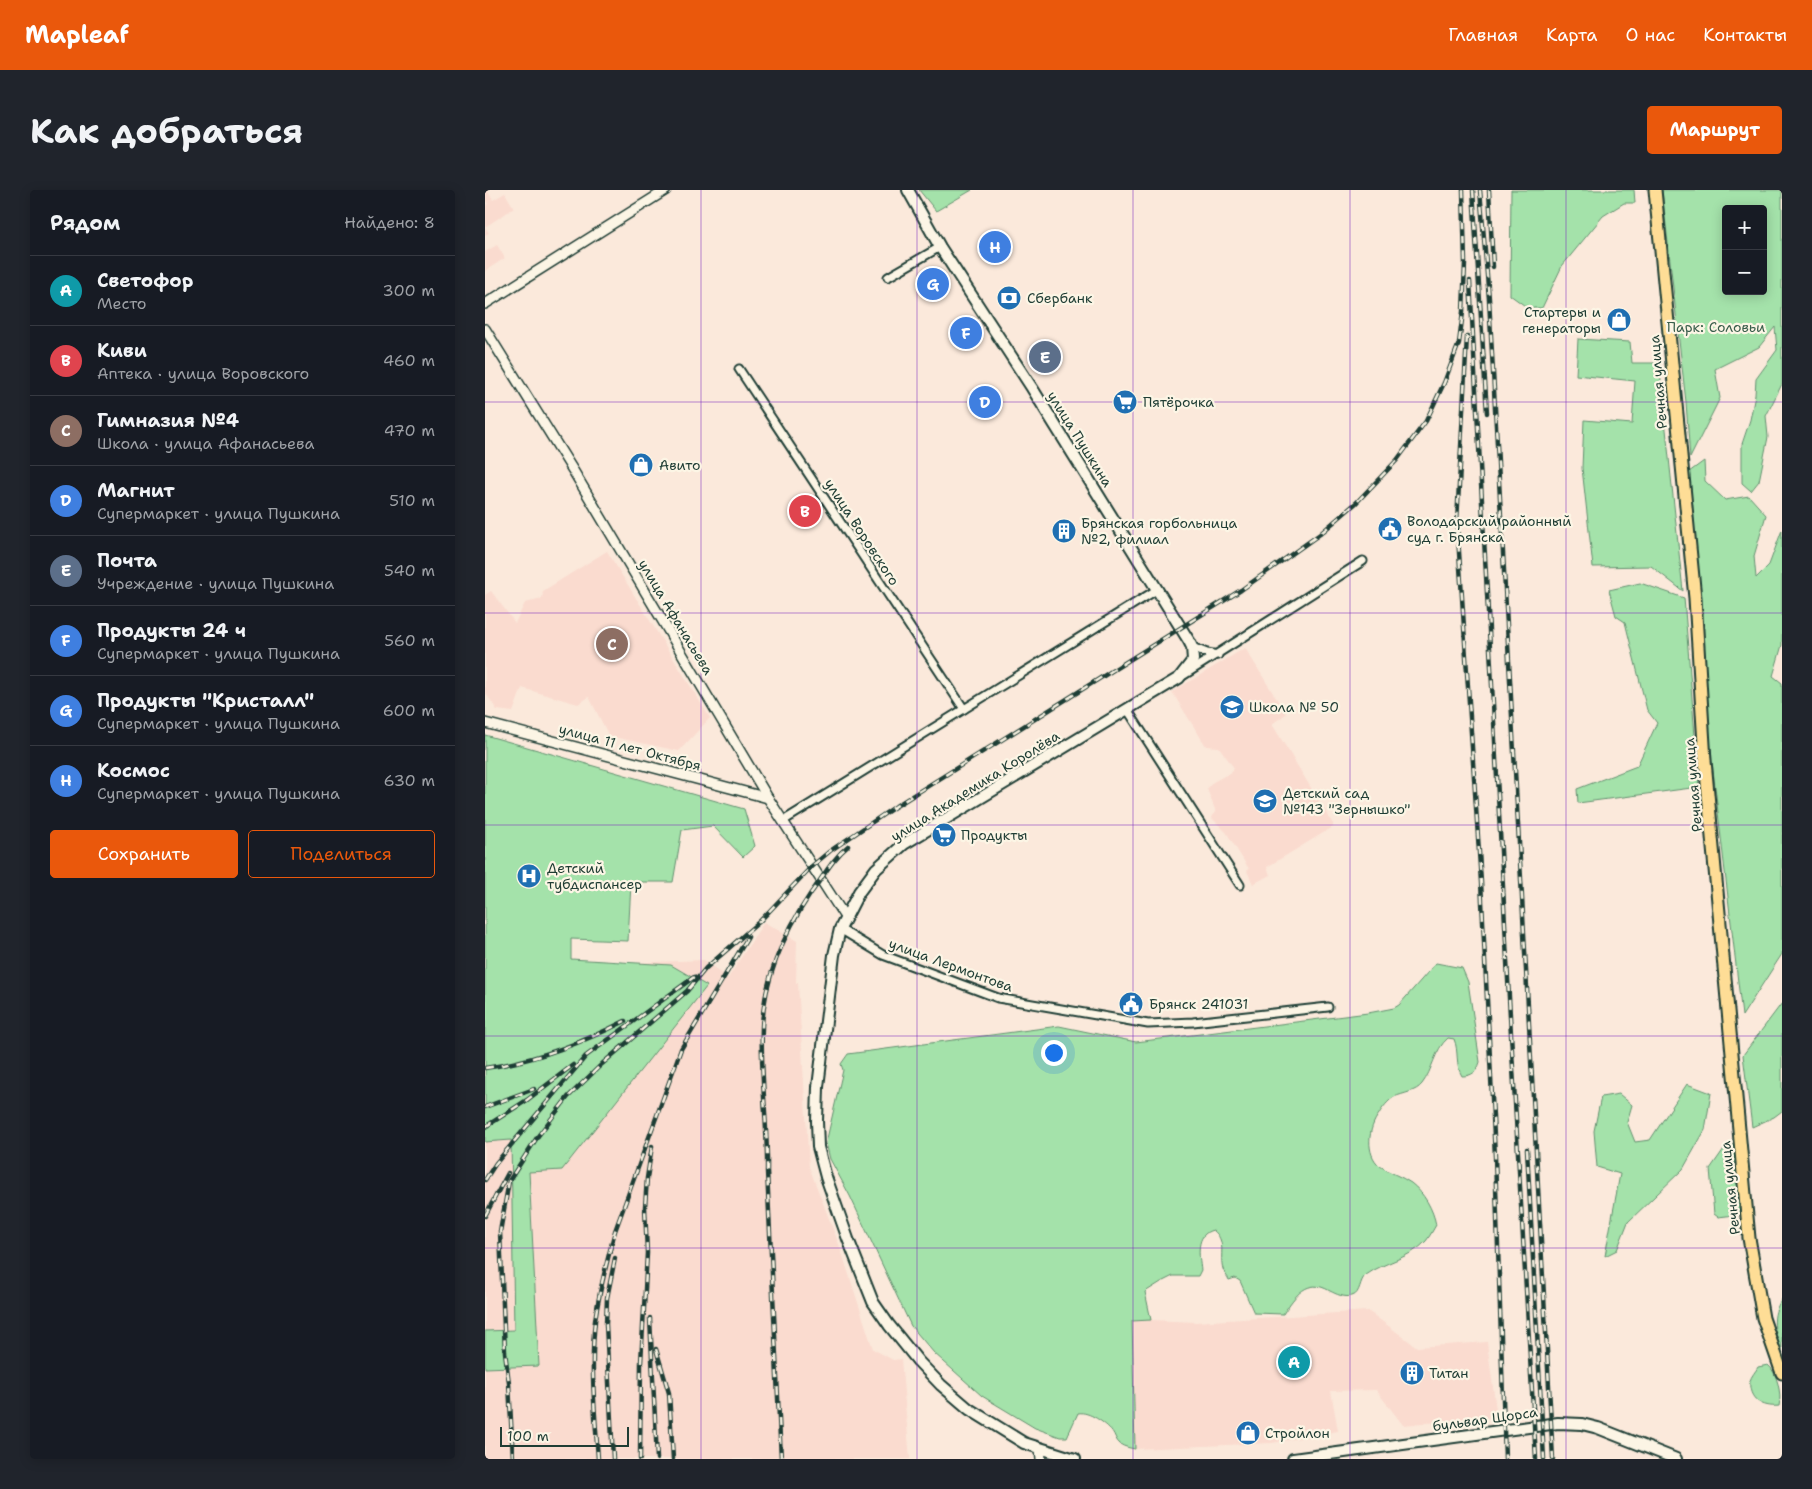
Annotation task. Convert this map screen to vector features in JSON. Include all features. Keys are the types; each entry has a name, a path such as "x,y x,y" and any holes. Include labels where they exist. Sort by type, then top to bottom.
{"main road":[{"name":"улица Пушкина","path":"908,190 940,247 1032,388 1158,588 1192,647"},
{"name":"Речная улица","path":"1655,190 1695,598 1705,761 1748,1221 1763,1318 1782,1373"},
{"path":"1179,678 1193,660 1192,647"},
{"name":"улица Академика Королёва","path":"1041,1454 969,1409 917,1361 873,1302 847,1238 826,1177 818,1146 819,1087 834,955 840,929 859,892 876,870 904,844 1179,678"},
{"name":"бульвар Щорса","path":"1293,1459 1543,1425 1582,1424 1598,1428 1676,1459"},
{"path":"1041,1454 1075,1459"}],"street":[{"path":"485,304 666,190"},
{"path":"888,277 940,247"},
{"name":"улица Афанасьева","path":"485,329 574,472 768,798 845,917"},
{"name":"улица Воровского","path":"739,370 964,709"},
{"name":"улица Академика Королёва","path":"1179,678 1218,655 1363,561"},
{"path":"783,821 1158,588"},
{"path":"1192,647 1218,655"},
{"path":"1127,709 1240,885"},
{"name":"улица 11 лет Октября","path":"485,723 768,798"},
{"name":"улица Лермонтова","path":"840,929 883,955 998,998 1148,1024 1193,1022 1328,1007"}],"shaded area":[{"path":"485,190 487,190 493,200 505,193 514,208 485,227 485,206 488,204 485,200"},
{"path":"485,227 489,233 485,235"},
{"path":"497,245 505,258 485,271 485,252"},
{"path":"607,551 710,718 679,751 609,736 589,697 578,704 522,688 513,712 497,710 485,692 485,595 491,591 515,623 525,603 542,599 543,591"},
{"path":"1245,648 1286,714 1272,724 1333,824 1333,827 1267,867 1270,875 1253,884 1247,871 1249,869 1226,832 1211,817 1216,812 1207,789 1213,782 1232,772 1234,768 1219,747 1206,746 1172,692"},
{"path":"764,922 797,941 796,983 798,983 809,1167 840,1247 873,1349 893,1360 901,1359 910,1459 485,1459 485,969 704,960 728,978"},
{"path":"1368,1311 1417,1347 1487,1342 1497,1417 1403,1425 1376,1390 1331,1391 1338,1431 1272,1443 1135,1449 1132,1321 1196,1322"}],"green space":[{"path":"919,190 972,190 936,211"},
{"path":"1511,190 1634,190 1635,203 1624,203 1603,216 1562,266 1542,308 1528,308 1510,295"},
{"name":"Парк: Соловьи","path":"1662,190 1782,190 1782,384 1766,416 1768,437 1759,481 1751,491 1742,483 1742,444 1750,420 1756,379 1777,350 1775,327 1759,347 1715,369 1720,398 1690,458 1686,402"},
{"path":"1578,339 1630,342 1632,363 1659,363 1683,591 1651,566 1593,567 1582,468 1584,420 1632,424 1635,381 1576,375"},
{"path":"1704,461 1705,481 1725,500 1749,496 1766,515 1754,556 1756,578 1769,565 1782,530 1782,645 1773,676 1782,683 1782,954 1742,1016 1712,761 1685,475"},
{"path":"1640,583 1684,598 1699,787 1578,803 1577,789 1637,766 1657,723 1647,710 1625,622 1616,616 1609,590"},
{"path":"485,735 744,809 755,846 743,857 713,826 682,830 673,882 631,882 628,941 571,939 571,959 671,965 707,986 562,1170 529,1172 539,1366 485,1368 485,1331 514,1330 511,1140 485,1142"},
{"path":"1436,963 1462,968 1468,982 1479,1065 1474,1073 1462,1076 1454,1039 1448,1038 1440,1048 1422,1084 1413,1091 1394,1097 1384,1107 1372,1126 1370,1141 1370,1148 1375,1161 1387,1171 1411,1183 1427,1202 1433,1213 1436,1225 1430,1235 1413,1252 1366,1275 1355,1295 1343,1296 1322,1287 1308,1287 1297,1295 1283,1314 1254,1313 1240,1281 1235,1278 1229,1280 1224,1270 1220,1239 1213,1230 1207,1232 1199,1246 1201,1270 1198,1276 1173,1276 1145,1292 1151,1320 1132,1321 1135,1449 1120,1444 1109,1428 1097,1418 1087,1414 1078,1413 1067,1437 1060,1437 1035,1428 982,1396 934,1353 911,1326 850,1196 830,1159 826,1143 843,1070 841,1064 848,1054 1059,1026 1136,1042 1368,1013 1394,1008 1399,1005"},
{"path":"1782,1003 1782,1111 1774,1117 1752,1127 1743,1055"},
{"path":"1687,1084 1711,1093 1705,1130 1683,1169 1628,1222 1617,1250 1605,1256 1620,1174 1597,1167 1594,1131 1601,1097 1619,1094 1632,1105 1627,1122 1635,1142 1650,1140"},
{"path":"1732,1145 1735,1147 1741,1208 1735,1215 1718,1217 1714,1214 1710,1169 1726,1146"},
{"path":"1782,1299 1782,1351 1775,1331 1775,1318 1778,1305"},
{"path":"1768,1365 1774,1373 1778,1384 1779,1406 1762,1404 1751,1393 1750,1381 1752,1375 1758,1367"}],"railway":[{"path":"513,1459 509,1383 505,1352 500,1232 509,1181 538,1136 568,1097 602,1064 687,991 706,968 760,921 812,866 830,851 896,806 1241,590 1320,534 1356,503 1397,460 1426,421 1444,383 1459,343 1463,312 1465,263 1463,190"},
{"path":"1473,190 1487,413"},
{"path":"1480,190 1489,299 1553,1459"},
{"path":"1489,190 1493,267"},
{"path":"1470,281 1536,1459"},
{"path":"1467,336 1457,522 1481,882 1495,1156 1505,1459"},
{"path":"781,1459 762,1063 762,1027 771,974 784,940 801,908 828,868 848,846"},
{"path":"598,1459 593,1390 595,1321 615,1231 681,1049 748,937"},
{"path":"485,1180 496,1163 586,1056 694,977"},
{"path":"485,1068 522,1061 557,1050 625,1021"},
{"path":"485,1127 527,1100 573,1065"},
{"path":"485,1107 534,1089"},
{"path":"640,1459 641,1363 647,1253 645,1207 652,1146"},
{"path":"1527,1149 1544,1459"},
{"path":"485,1216 508,1173"},
{"path":"613,1459 606,1324 607,1298 615,1258"},
{"path":"650,1318 657,1459"},
{"path":"656,1349 669,1393 673,1459"}],"place":[{"name":"Космос","path":"995,247"},
{"name":"Продукты \"Кристалл\"","path":"933,284"},
{"name":"Сбербанк","path":"1009,298"},
{"name":"Стартеры и генераторы","path":"1619,320"},
{"name":"Продукты 24 ч","path":"966,333"},
{"name":"Почта","path":"1045,357"},
{"name":"Магнит","path":"985,402"},
{"name":"Пятёрочка","path":"1125,402"},
{"name":"Авито","path":"641,465"},
{"name":"Киви","path":"805,511"},
{"name":"Володарский районный суд г. Брянска","path":"1390,529"},
{"name":"Брянская горбольница №2, филиал","path":"1064,531"},
{"name":"Гимназия №4","path":"612,644"},
{"name":"Школа № 50","path":"1232,707"},
{"name":"Детский сад №143 \"Зернышко\"","path":"1265,801"},
{"name":"Продукты","path":"944,835"},
{"name":"Детский тубдиспансер","path":"529,876"},
{"name":"Брянск 241031","path":"1131,1004"},
{"name":"Светофор","path":"1294,1362"},
{"name":"Титан","path":"1412,1373"},
{"name":"Стройлон","path":"1248,1433"}]}
